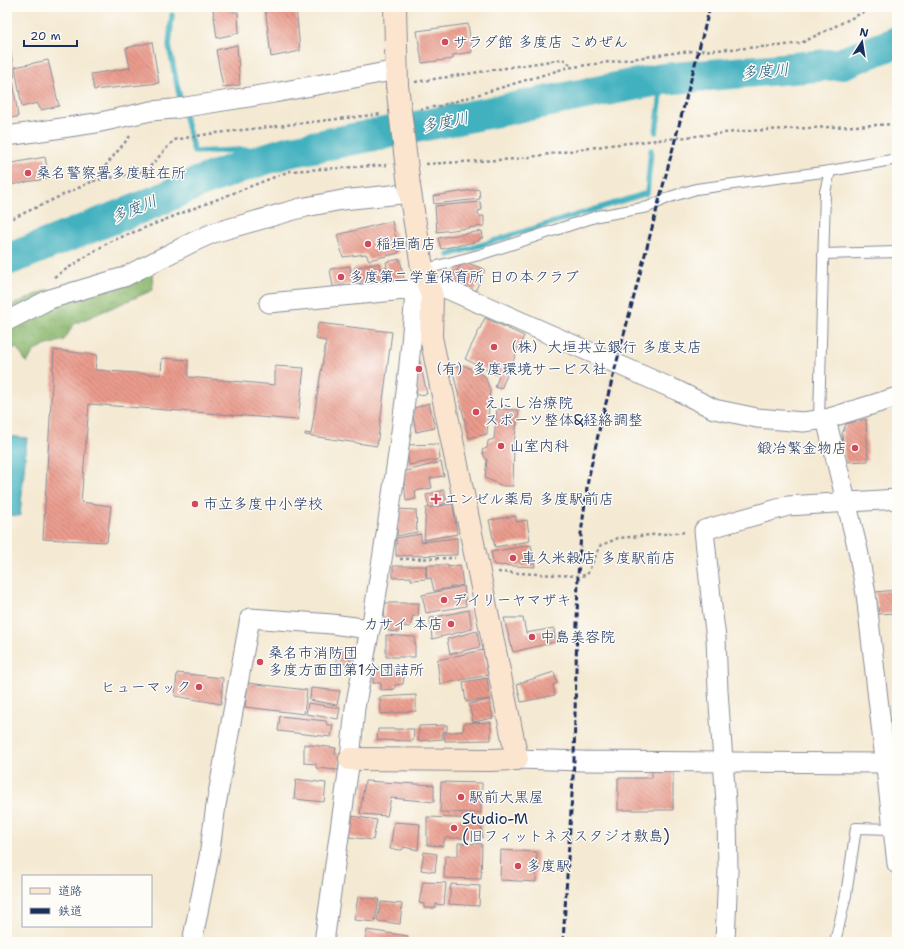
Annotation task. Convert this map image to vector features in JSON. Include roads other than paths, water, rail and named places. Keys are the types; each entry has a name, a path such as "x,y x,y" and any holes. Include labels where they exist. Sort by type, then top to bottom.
{"street":[{"path":"324,942 350,759 355,708 372,624 404,407 412,334 422,282 397,78 395,7"},
{"path":"7,136 96,123 151,111 199,106 274,94 397,78"},
{"path":"7,321 50,299 124,277 213,232 301,208 342,200 410,190"},
{"path":"422,282 432,296 431,338 517,759"},
{"path":"269,303 422,282 448,290 678,391 714,409 757,418 803,422 822,419 897,397"},
{"path":"822,419 858,550 866,594 890,773 893,829 897,864"},
{"path":"725,942 728,862 727,816 722,761 716,638 704,530 788,506 897,499"},
{"path":"192,942 209,857 216,805 250,618 332,624 370,629"},
{"path":"350,759 722,761 890,773"}],"lane":[{"path":"422,282 479,255 598,216 648,207 670,196 696,189 830,171 897,159"},
{"path":"822,419 825,192 830,171"},
{"path":"823,254 897,252"},
{"path":"835,942 846,895 856,828 893,829"}],"water":[{"path":"7,436 27,438 20,516 7,515"}],"waterway":[{"path":"172,15 169,46 179,94 194,152 264,149 280,155"},
{"name":"多度川","path":"7,260 157,201 197,183 287,152 663,79 840,64 897,42"},
{"path":"656,132 663,79"},
{"path":"449,255 647,193 651,150"}],"railway":[{"path":"563,942 574,761 578,576 581,534 588,480 601,422 710,7"}],"place":[{"name":"サラダ館 多度店 こめぜん","path":"445,42"},
{"name":"桑名警察署多度駐在所","path":"28,173"},
{"name":"稲垣商店","path":"368,244"},
{"name":"多度第二学童保育所 日の本クラブ","path":"341,277"},
{"name":"（株）大垣共立銀行 多度支店","path":"494,347"},
{"name":"（有）多度環境サービス社","path":"419,369"},
{"name":"えにし治療院 スポーツ整体&経絡調整","path":"476,412"},
{"name":"山室内科","path":"501,446"},
{"name":"鍛冶繁金物店","path":"855,448"},
{"name":"エンゼル薬局 多度駅前店","path":"436,499"},
{"name":"市立多度中小学校","path":"195,504"},
{"name":"車久米穀店 多度駅前店","path":"513,558"},
{"name":"デイリーヤマザキ","path":"444,600"},
{"name":"カサイ 本店","path":"451,624"},
{"name":"中島美容院","path":"532,637"},
{"name":"桑名市消防団 多度方面団第1分団詰所","path":"260,662"},
{"name":"ヒューマック","path":"199,687"},
{"name":"駅前大黒屋","path":"461,797"},
{"name":"Studio-M (旧フィットネススタジオ敷島)","path":"454,828"},
{"name":"多度駅","path":"518,866"}]}
